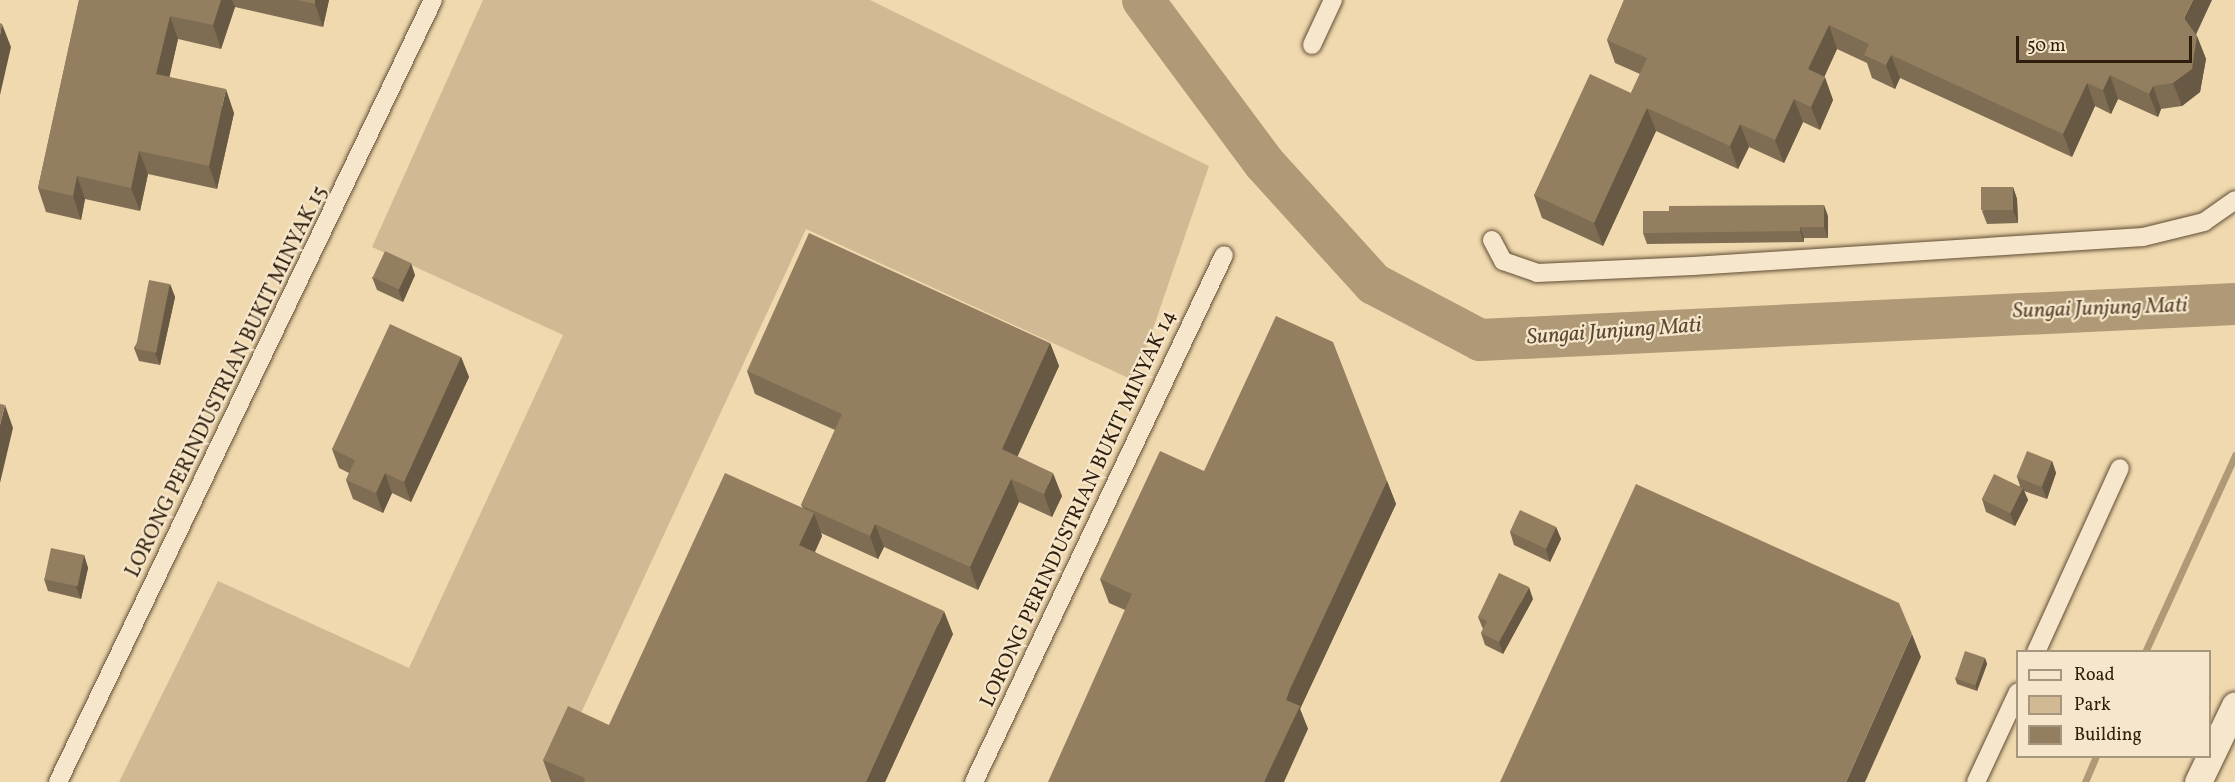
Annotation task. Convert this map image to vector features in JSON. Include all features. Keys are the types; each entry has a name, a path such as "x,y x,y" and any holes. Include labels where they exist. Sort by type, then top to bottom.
{"main road":[{"path":"2211,755 2235,705"},
{"path":"2198,782 2210,758"}],"street":[{"name":"LORONG PERINDUSTRIAN BUKIT MINYAK 15","path":"58,782 433,0"},
{"path":"1312,45 1333,0"},
{"path":"1492,240 1503,261 1537,273 1693,266 2144,237 2204,222 2235,200"},
{"name":"LORONG PERINDUSTRIAN BUKIT MINYAK 14","path":"974,782 1224,255"},
{"path":"2036,650 2120,468"},
{"path":"1976,782 2016,696"}],"green space":[{"path":"483,0 870,0 1209,166 1135,381 806,229 549,782 119,782 218,581 409,668 563,335 372,247"}],"building":[{"path":"79,0 221,0 213,25 170,16 156,74 226,89 209,166 139,151 131,188 77,176 73,196 38,188"},
{"path":"297,0 315,0 315,4"},
{"path":"1624,0 2193,0 2184,18 2197,36 2192,69 2173,83 2153,86 2149,94 2110,75 2103,90 2087,83 2063,134 1891,55 1886,65 1864,55 1869,44 1829,25 1808,69 1825,77 1811,107 1794,99 1775,140 1740,124 1730,146 1647,108 1594,223 1534,195 1590,74 1631,93 1647,58 1607,40"},
{"path":"1981,187 2013,187 2013,210 1981,210"},
{"path":"1824,205 1824,227 1800,227 1800,231 1643,233 1643,211 1669,211 1669,206"},
{"path":"809,233 1050,343 1002,449 1053,473 1044,494 1011,479 970,567 875,524 870,536 801,505 842,414 747,371"},
{"path":"385,251 411,263 399,290 373,277"},
{"path":"149,280 170,284 156,353 136,349"},
{"path":"1276,316 1333,342 1387,481 1290,689 1286,700 1300,706 1264,782 1048,782 1132,594 1100,579 1160,451 1204,471"},
{"path":"390,324 461,357 404,482 385,473 376,493 346,480 355,460 332,449"},
{"path":"0,404 5,405 0,425"},
{"path":"2027,451 2052,461 2042,487 2017,477"},
{"path":"725,473 814,513 799,545 944,611 866,782 584,782 585,778 543,760 568,706 609,725"},
{"path":"1994,474 2023,488 2010,513 1982,499"},
{"path":"1636,484 1899,603 1912,634 1846,782 1500,782"},
{"path":"1520,510 1556,527 1546,549 1510,532"},
{"path":"51,548 84,555 78,586 44,579"},
{"path":"1499,573 1529,587 1499,642 1481,633 1487,621 1478,617"},
{"path":"1965,651 1985,658 1975,685 1956,678"}],"waterway":[{"name":"Sungai Junjung Mati","path":"1143,0 1265,164 1374,284 1480,340 2235,304"},
{"path":"2146,650 2235,455"},
{"path":"2085,782 2095,758"}]}
